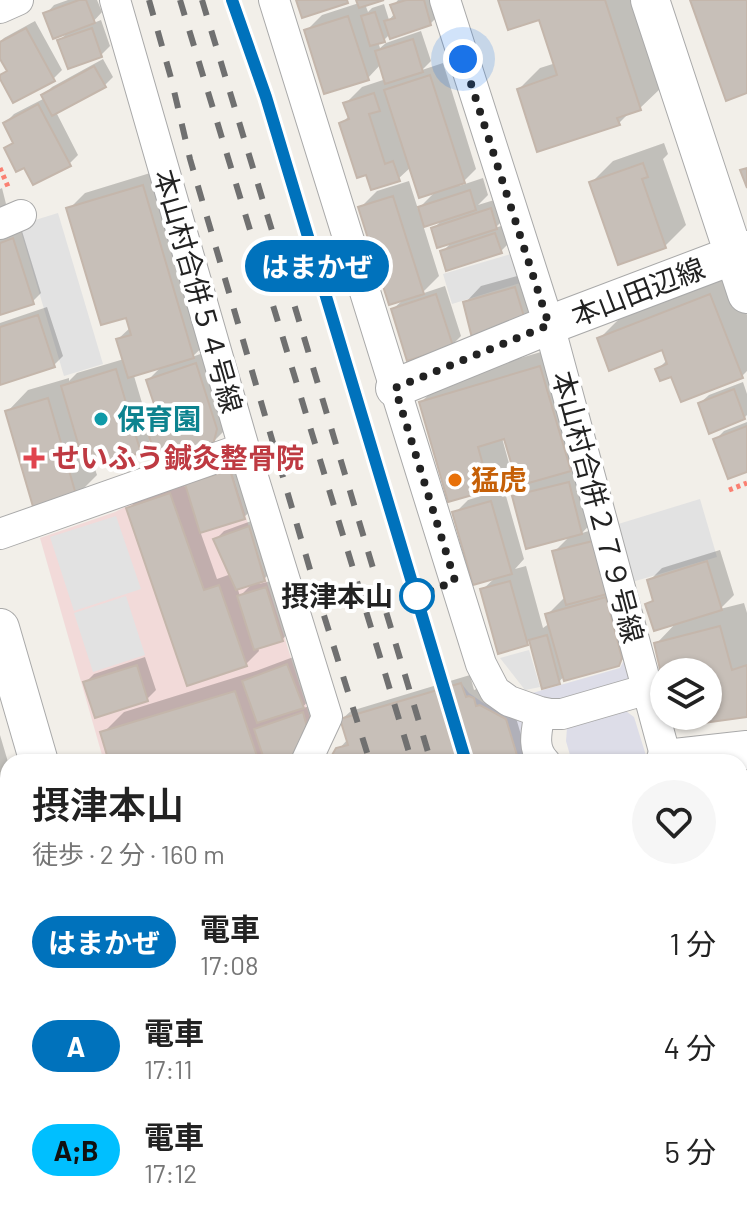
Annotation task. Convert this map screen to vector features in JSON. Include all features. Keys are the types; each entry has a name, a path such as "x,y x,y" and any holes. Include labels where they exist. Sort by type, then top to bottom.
{"street":[{"path":"0,8 18,0"},
{"name":"本山村合併５４号線","path":"115,0 244,448 327,717 310,754"},
{"path":"274,0 481,664 495,691 509,701 551,713 648,689"},
{"name":"本山村合併２７９号線","path":"445,0 549,325 664,754"},
{"path":"650,0 740,253 747,294"},
{"name":"本山田辺線","path":"395,388 549,325 740,253"},
{"path":"0,534 244,448"},
{"path":"0,628 37,754"},
{"path":"538,754 535,744 551,713"},
{"path":"551,713 558,754"},
{"path":"715,754 747,750"}],"path":[{"path":"729,490 747,483"}],"shaded area":[{"path":"58,213 103,364 64,376 19,225"},
{"path":"511,254 520,283 452,304 443,274"},
{"path":"229,464 314,730 304,754 102,754 40,538 115,512 155,492"},
{"path":"700,499 717,557 632,582 615,525"},
{"path":"116,516 141,589 74,611 50,537"},
{"path":"126,596 145,655 93,672 74,613"},
{"path":"529,650 540,687 525,690 500,658"},
{"path":"626,656 633,678 561,705 522,696 620,668"},
{"path":"461,683 469,693 501,713 529,722 531,754 517,754 506,719 480,705 476,706 474,698 466,697"},
{"path":"623,709 634,717 646,754 570,754 567,728"}],"building":[{"path":"86,0 95,23 53,39 43,13"},
{"path":"296,0 347,0 348,3 302,18"},
{"path":"356,0 384,0 359,8"},
{"path":"406,0 424,0 431,25 390,39 384,21 395,18 390,5"},
{"path":"498,0 605,0 641,110 617,118 620,125 537,152 517,89 557,75 539,20 508,30"},
{"path":"690,0 747,0 747,93 726,101"},
{"path":"375,12 385,42 370,46 361,16"},
{"path":"348,16 369,80 324,94 304,30"},
{"path":"26,28 55,81 13,103 0,79 0,75 7,71 0,59 0,42"},
{"path":"92,28 102,57 68,69 57,40"},
{"path":"413,39 423,72 385,84 375,51"},
{"path":"94,66 106,87 52,116 41,95"},
{"path":"430,75 465,183 419,198 384,90"},
{"path":"374,93 380,111 369,114 385,164 393,161 400,181 371,190 366,175 357,178 339,123 349,119 343,103"},
{"path":"38,104 71,166 33,185 24,168 16,172 4,148 13,143 3,123"},
{"path":"643,163 648,177 642,179 666,248 618,265 589,182"},
{"path":"747,168 747,188 740,170"},
{"path":"143,185 194,358 128,378 116,339 131,335 126,318 101,325 66,208"},
{"path":"470,190 476,210 424,227 418,207"},
{"path":"393,196 424,294 389,305 358,207"},
{"path":"491,208 497,229 437,248 431,228"},
{"path":"495,233 502,253 446,271 440,251"},
{"path":"13,238 34,304 0,315 0,243"},
{"path":"515,287 526,323 472,338 463,302"},
{"path":"436,294 453,346 407,361 391,309"},
{"path":"710,294 743,378 681,402 671,377 660,381 655,369 667,364 662,350 609,371 597,338"},
{"path":"38,315 55,367 0,385 0,327"},
{"path":"196,363 217,429 213,445 158,463 145,424 159,419 146,380"},
{"path":"540,366 571,471 518,486 504,439 478,447 490,490 448,502 419,402"},
{"name":"保育園","path":"116,369 141,453 85,467 61,386"},
{"path":"734,389 745,419 709,434 698,403"},
{"path":"48,398 77,498 34,510 5,411"},
{"path":"747,426 747,472 728,479 713,439"},
{"path":"230,470 245,519 200,533 185,484"},
{"path":"569,482 582,534 526,549 512,496"},
{"path":"170,493 204,590 219,585 247,666 187,686 126,508"},
{"path":"491,501 512,574 473,585 452,512"},
{"path":"249,526 265,581 236,590 213,539"},
{"path":"593,541 607,594 566,605 552,551"},
{"path":"707,561 722,610 654,631 645,604 653,601 647,580"},
{"path":"510,581 528,645 498,654 480,589"},
{"path":"266,587 283,641 254,650 237,596"},
{"path":"606,597 622,658 619,666 564,681 545,614"},
{"path":"720,626 732,670 747,665 747,717 722,720 722,658 657,658 654,643"},
{"path":"547,635 560,684 542,689 529,640"},
{"path":"287,664 304,708 257,723 242,681"},
{"path":"137,665 148,701 95,718 83,682"},
{"path":"461,683 466,697 474,698 476,706 480,705 506,719 517,754 333,754 336,748 348,745 340,719"},
{"path":"235,691 256,754 107,754 100,732"},
{"path":"303,712 308,731 299,754 262,754 254,729"}],"railway":[{"path":"149,0 190,159 316,590 367,754"},
{"path":"180,0 410,754"},
{"path":"202,0 429,754"},
{"path":"232,0 266,97 465,754"}],"train":[{"name":"はまかぜ","path":"232,0 266,97 464,754"}],"place":[{"name":"保育園","path":"101,419"},
{"name":"せいふう鍼灸整骨院","path":"34,458"},
{"name":"猛虎","path":"455,480"},
{"name":"摂津本山","path":"417,596"}],"route":[{"path":"417,596 455,581 395,388 549,325 463,59"}]}
